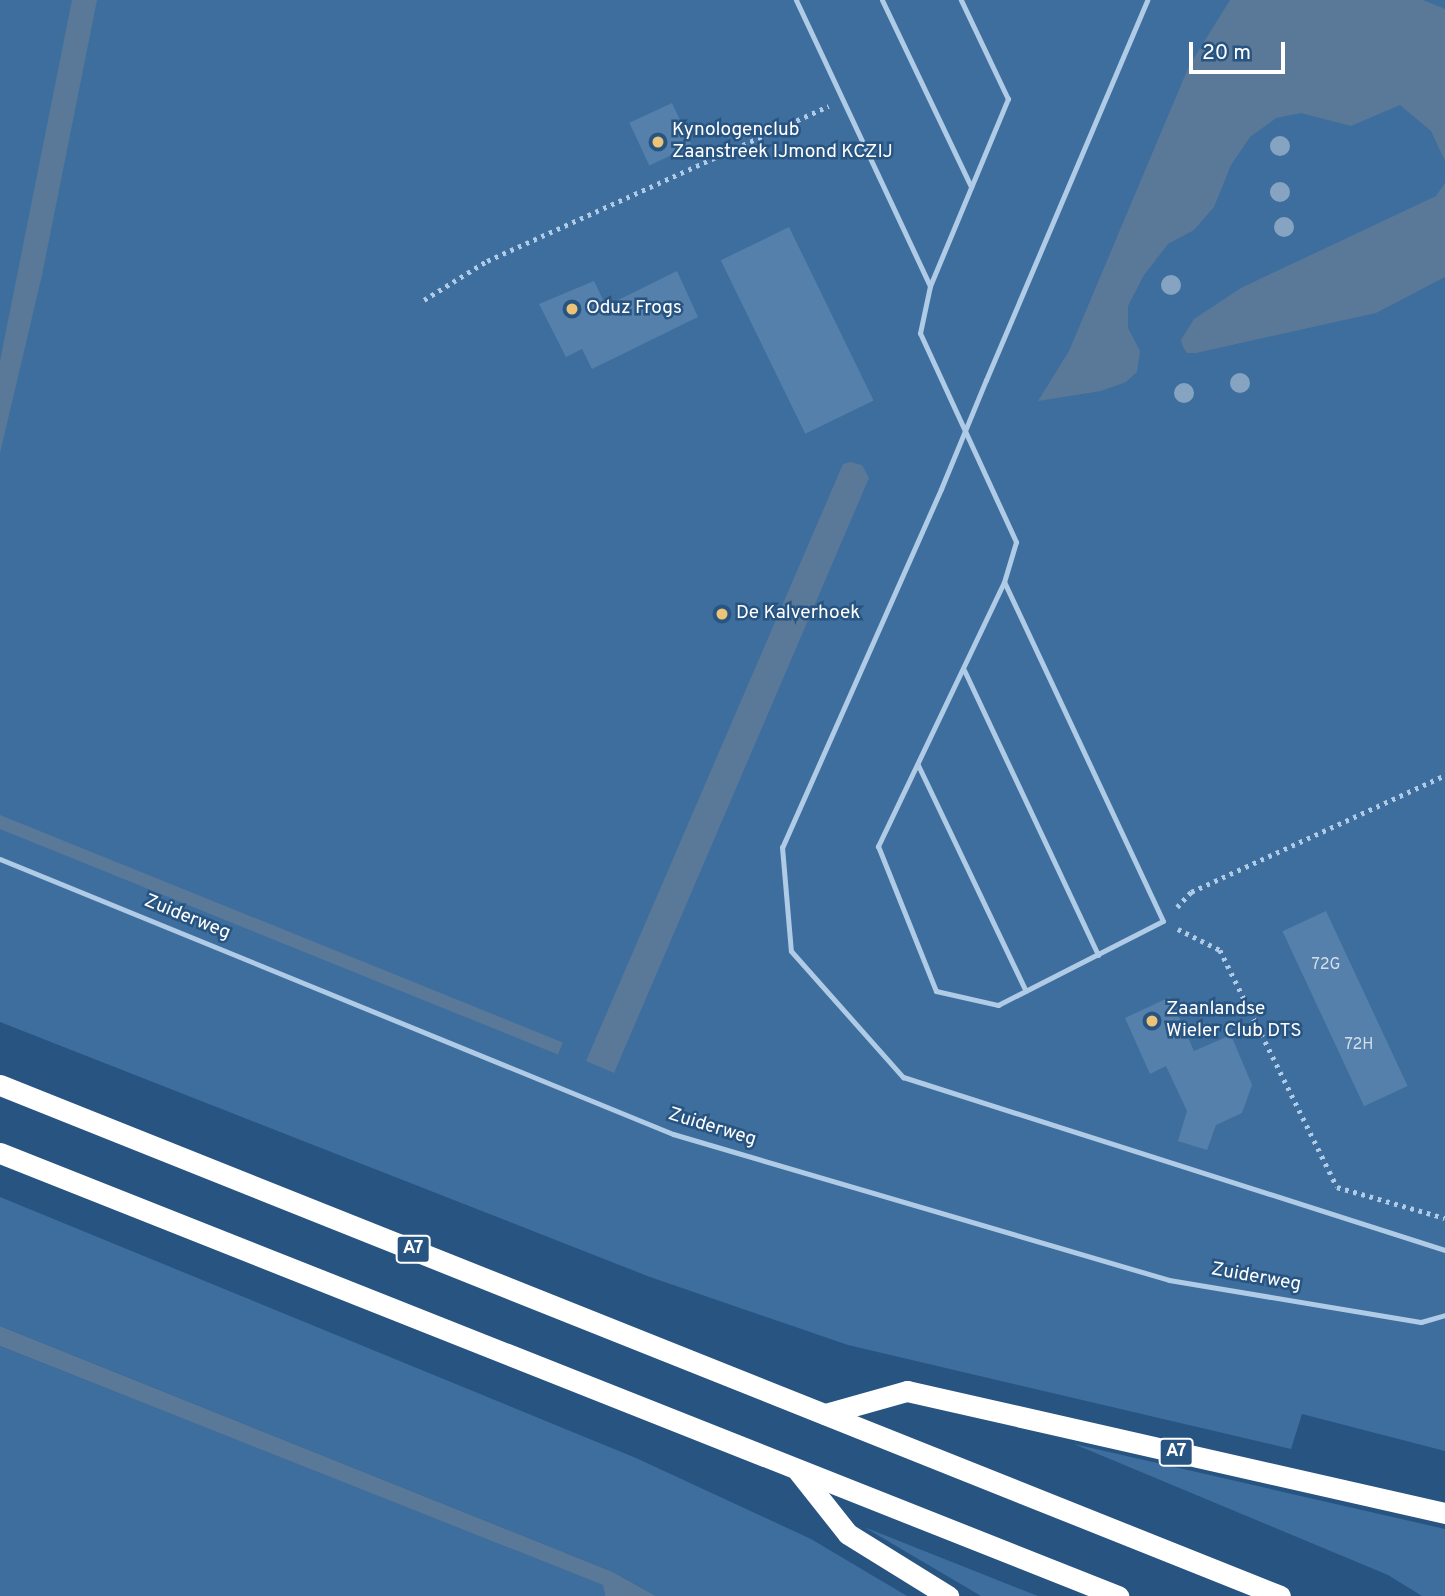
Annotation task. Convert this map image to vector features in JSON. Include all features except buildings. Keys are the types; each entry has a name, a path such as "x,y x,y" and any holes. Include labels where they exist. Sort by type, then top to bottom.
{"highway":[{"name":"A7","path":"0,1085 1280,1596"},
{"path":"0,1153 1118,1596"},
{"name":"A7","path":"825,1414 906,1391 1445,1513"},
{"path":"797,1470 848,1534 948,1596"}],"lane":[{"path":"796,0 930,286"},
{"path":"881,0 971,187"},
{"path":"961,0 1008,99 930,286 920,333 1016,542 1004,582 878,846 936,991 998,1005 1163,921 1004,582"},
{"path":"1147,0 942,489 782,847 791,951 903,1077 1445,1250"},
{"path":"963,669 1098,955"},
{"path":"918,765 1026,991"},
{"name":"Zuiderweg","path":"0,859 673,1134 1169,1280 1421,1322 1445,1315"}],"path":[{"path":"425,300 487,261 841,100"},
{"path":"1445,775 1191,892 1163,921 1220,950 1337,1187 1445,1218"}],"shaded area":[{"name":"De Kalverhoek","path":"0,0 1445,0 1445,1451 1302,1414 1291,1449 848,1345 650,1277 0,1022"},
{"path":"72,0 97,0 42,275 0,453 0,361"},
{"path":"1230,0 1423,0 1445,9 1445,161 1431,131 1400,105 1351,126 1301,113 1276,118 1250,137 1231,165 1214,207 1194,230 1168,244 1144,275 1128,306 1128,328 1140,351 1137,372 1126,382 1101,391 1038,401 1069,351 1189,66"},
{"path":"1445,183 1445,277 1376,313 1196,353 1187,353 1183,347 1181,340 1194,319 1241,288 1436,196"},
{"path":"850,462 862,465 869,478 614,1073 586,1061 843,464"},
{"path":"0,815 563,1042 558,1054 0,829"},
{"path":"0,1197 636,1458 811,1539 907,1596 656,1596 613,1572 0,1326"},
{"path":"0,1326 613,1572 656,1596 605,1596 603,1585 0,1346"},
{"path":"0,1346 604,1585 605,1596 0,1596"},
{"path":"1074,1444 1445,1529 1445,1596 1422,1596 1388,1575"},
{"path":"864,1527 1020,1589 1038,1596 981,1596"}],"place":[{"name":"Kynologenclub Zaanstreek IJmond KCZIJ","path":"658,142"},
{"name":"Oduz Frogs","path":"572,309"},
{"name":"De Kalverhoek","path":"722,614"},
{"name":"Zaanlandse Wieler Club DTS","path":"1152,1021"}]}
